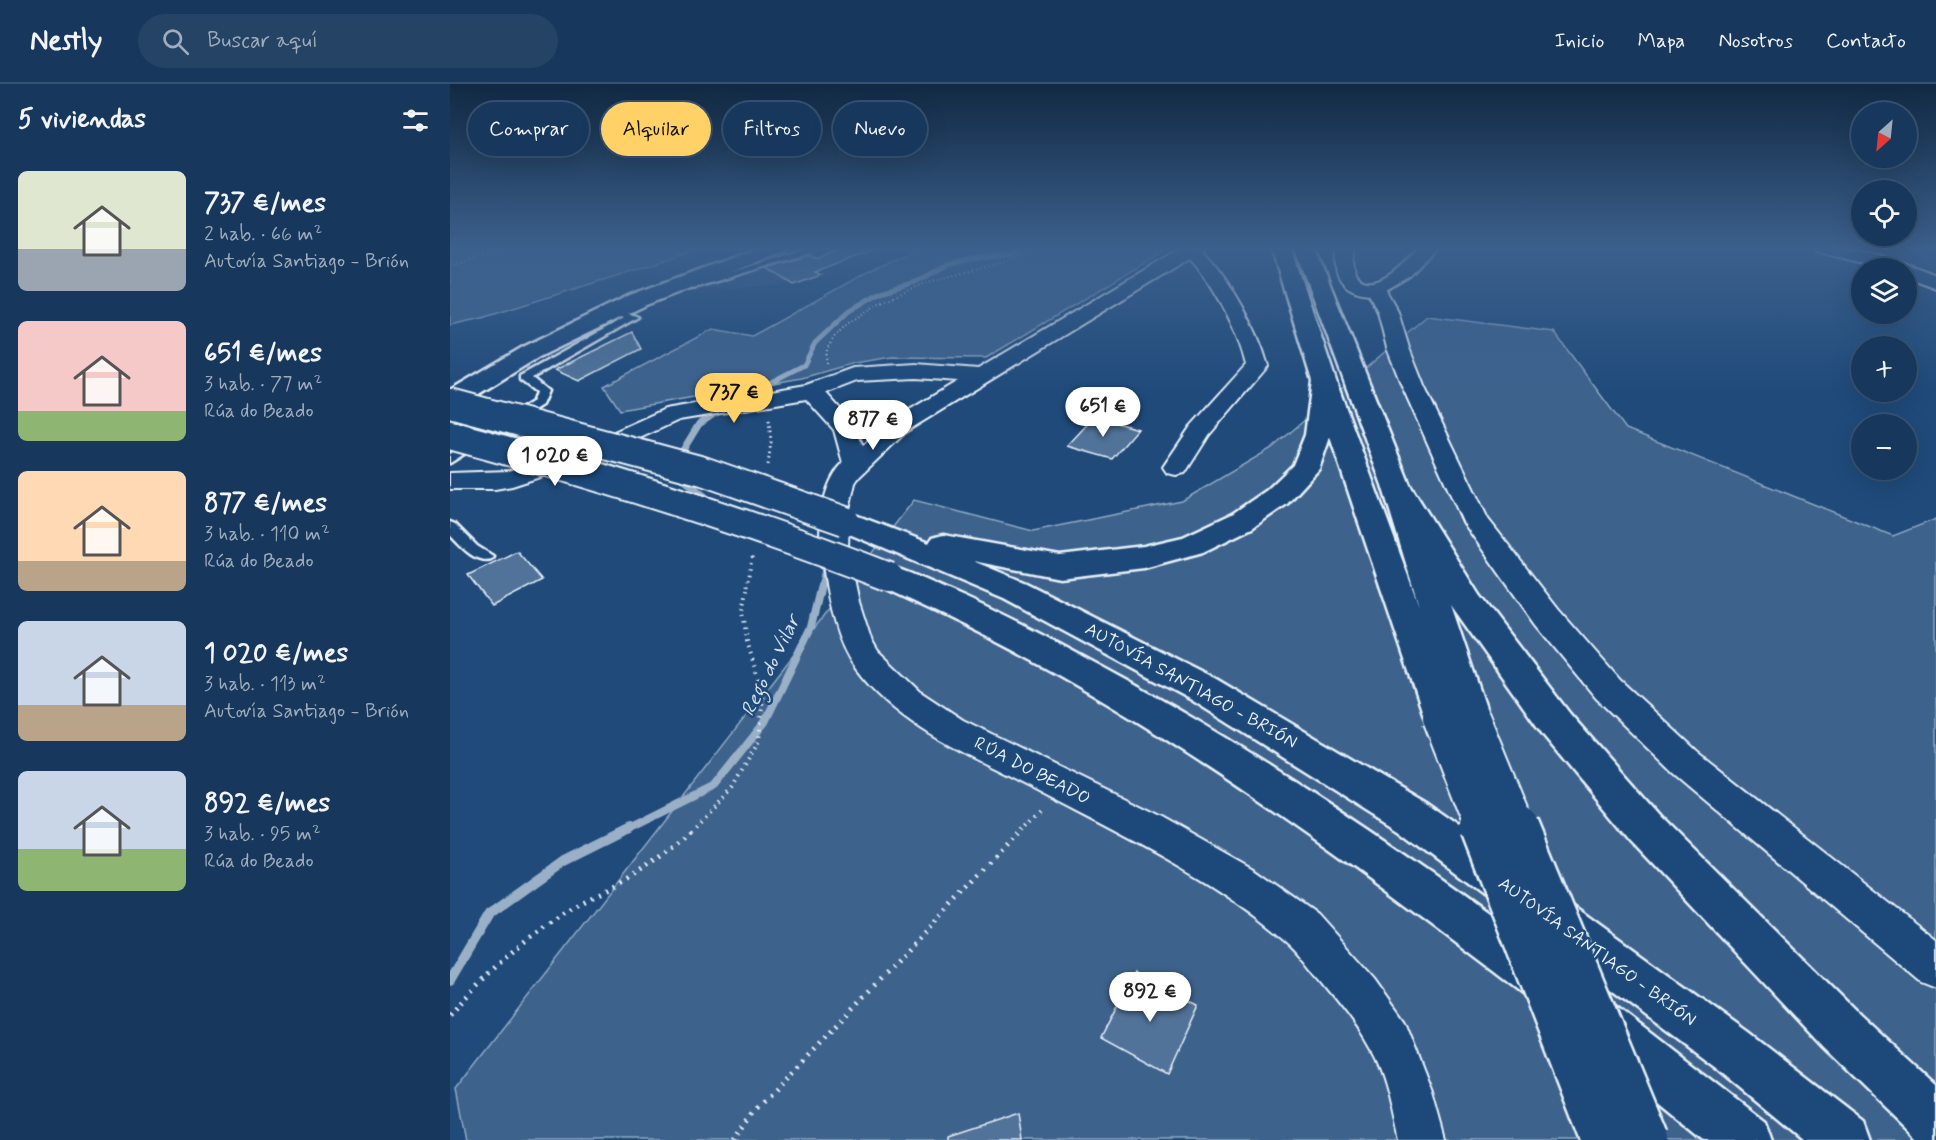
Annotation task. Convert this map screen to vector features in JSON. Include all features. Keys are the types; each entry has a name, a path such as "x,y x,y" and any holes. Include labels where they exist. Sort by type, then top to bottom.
{"highway":[{"path":"455,379 612,296"},
{"path":"450,402 531,352 648,296"},
{"path":"1297,296 1324,381 1456,719 1605,1140"},
{"path":"1324,296 1396,485 1456,719 1645,1140"},
{"path":"891,549 972,552 1060,567 1144,557 1192,545 1251,515 1277,497 1305,469 1318,435 1324,381"},
{"name":"AUTOVÍA SANTIAGO - BRIÓN","path":"450,402 703,471 844,520 891,549 1006,632 1081,671 1325,822 1483,935 1669,1077 1745,1140"},
{"name":"AUTOVÍA SANTIAGO - BRIÓN","path":"450,435 555,462 680,500 803,543 891,549 1015,591 1203,689 1413,817 1732,1050 1844,1140"},
{"path":"1396,485 1467,604 1557,725 1645,828 1842,1031 1936,1120"}],"street":[{"name":"RÚA DO BEADO","path":"1114,296 899,426 856,464 842,483 836,509 834,550 844,603 856,640 867,660 910,703 934,719 1148,829 1231,877 1303,928 1360,994 1389,1037 1410,1092 1422,1140"},
{"path":"1176,467 1199,431 1257,366 1240,324 1224,296"},
{"path":"1380,296 1388,312 1398,348 1413,386 1476,522 1547,617 1608,689 1685,762 1841,892 1936,967"},
{"path":"450,481 495,481 512,478 583,455 673,414 819,387 875,372 916,371 982,376"},
{"path":"819,387 845,428 856,464"},
{"path":"845,428 862,431 899,426"}],"lane":[{"path":"638,300 651,296"},
{"path":"450,459 538,404 543,392 524,378 633,317 614,311"},
{"path":"450,527 471,549 486,556"}],"path":[{"path":"819,387 829,374 825,357 829,344 838,332 858,316 896,296"},
{"path":"768,397 771,442 768,469"},
{"path":"450,1015 484,976 531,934 577,904 625,880 680,841 732,788 759,741 763,696 747,641 743,611 750,565 757,543"},
{"path":"735,1140 756,1109 1064,787"}],"shaded area":[{"path":"450,296 551,296 482,318 450,325"},
{"path":"823,296 1089,296 986,358 892,357 854,363 802,378 620,410 604,386 713,329 752,336"},
{"path":"1427,316 1554,332 1626,429 1893,536 1936,519 1936,1140 466,1140 456,1089 914,500 1033,531 1182,501 1272,448"}],"building":[{"path":"632,332 641,349 579,381 555,370"},
{"path":"1094,417 1138,429 1112,459 1067,446"},
{"path":"517,551 542,580 492,606 468,575"},
{"path":"1134,973 1198,1005 1167,1074 1101,1038"},
{"path":"1018,1113 1022,1140 948,1140 948,1136"}],"waterway":[{"name":"Rego do Vilar","path":"744,396 804,365 815,343 849,311 874,296"},
{"name":"Rego do Vilar","path":"734,401 747,395"},
{"name":"Rego do Vilar","path":"681,458 680,455 699,424 721,409"},
{"name":"Rego do Vilar","path":"685,472 687,482 712,502"},
{"name":"Rego do Vilar","path":"821,586 825,570 822,566"},
{"name":"Rego do Vilar","path":"626,830 714,786 765,722 811,627 821,585"},
{"name":"Rego do Vilar","path":"450,980 489,914 563,861 629,828"}]}
